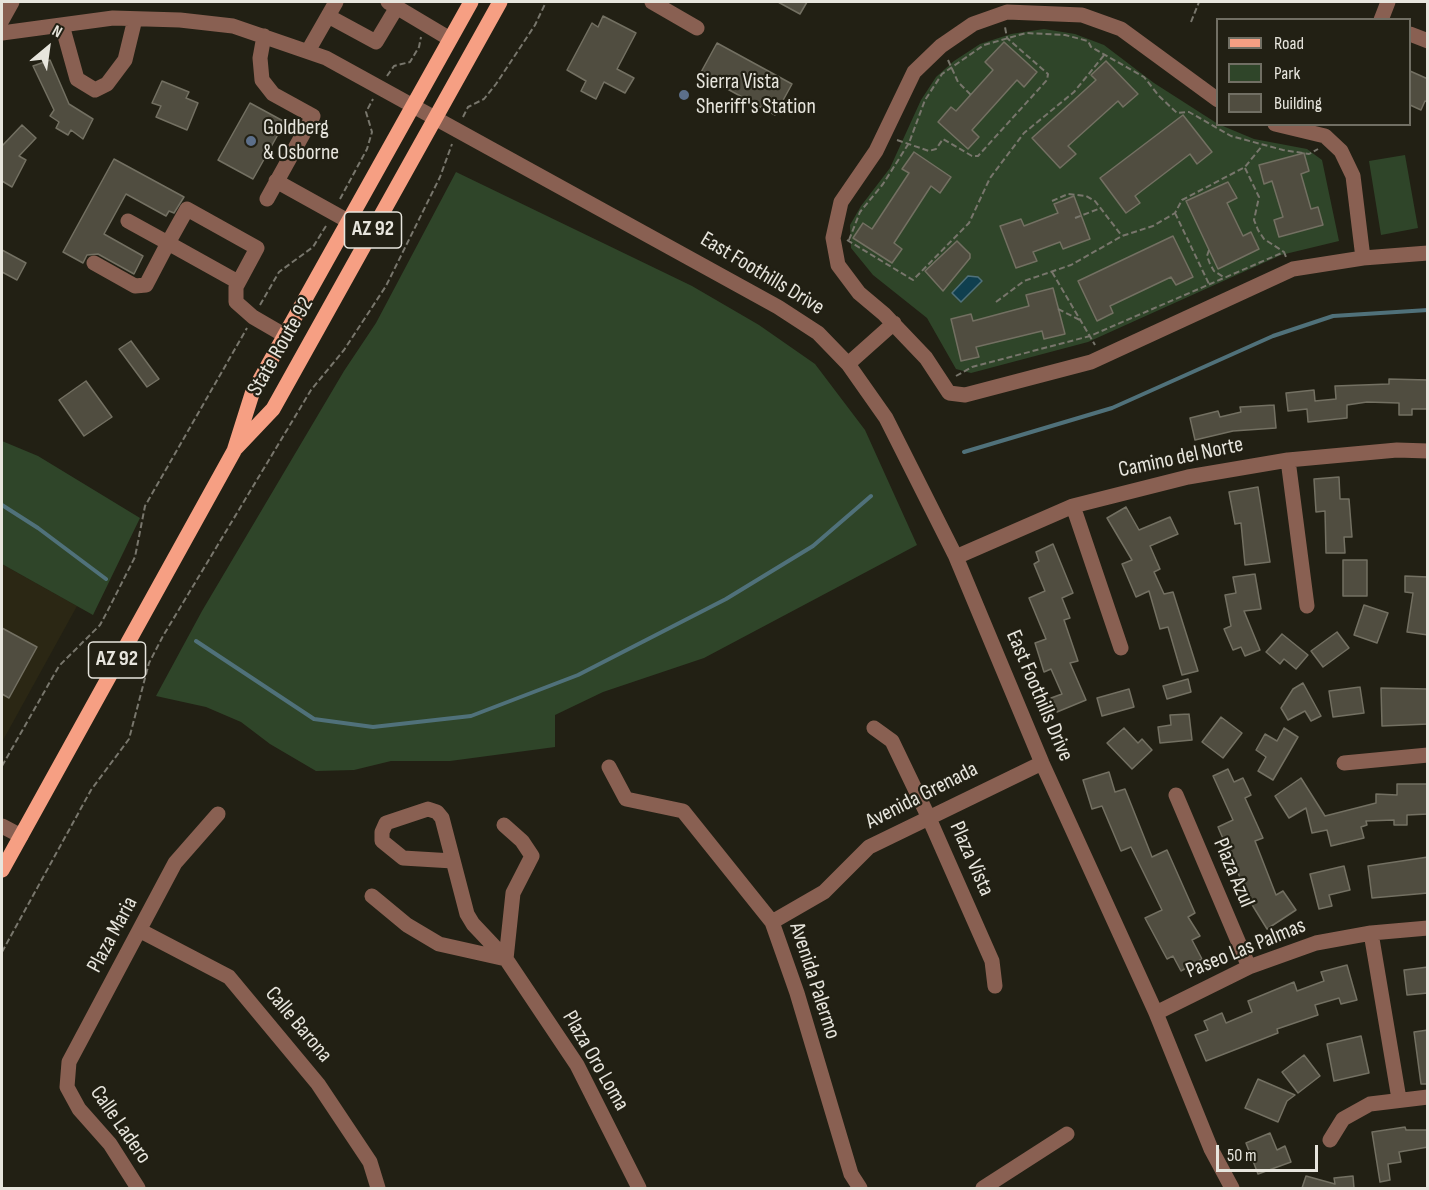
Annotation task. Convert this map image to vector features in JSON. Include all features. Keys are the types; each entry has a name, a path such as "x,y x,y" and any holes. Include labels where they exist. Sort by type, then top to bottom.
{"main road":[{"name":"State Route 92","path":"234,451 252,394 471,2"},
{"name":"State Route 92","path":"234,451 273,409 500,2"},
{"name":"AZ 92","path":"2,870 234,451"}],"street":[{"path":"2,20 12,2"},
{"path":"308,51 336,2"},
{"path":"652,2 697,28"},
{"path":"1382,18 1388,2"},
{"path":"328,15 376,42 393,4 450,39"},
{"path":"1216,99 1121,29 1082,15 1045,12 1001,14 973,24 939,48 914,72 862,174 841,202 832,238 838,265 859,293 894,323 926,358 950,393 965,395 1102,358 1293,269 1364,258 1428,253"},
{"name":"East Foothills Drive","path":"2,33 113,18 135,19 233,26 308,51 414,104 778,307 818,333 848,364 886,418 956,557 1042,763 1156,1013 1211,1149 1232,1188"},
{"path":"62,25 77,79 95,90 107,84 124,60 135,19"},
{"path":"1411,34 1428,41"},
{"path":"264,36 260,58 262,80 273,94 313,116 267,199"},
{"path":"1293,126 1328,130 1341,151 1353,176 1364,258"},
{"path":"276,181 348,221"},
{"path":"94,263 135,286 146,285 187,209 257,248 238,282 236,302 284,335"},
{"path":"128,221 238,282"},
{"path":"848,364 894,323"},
{"name":"Camino del Norte","path":"956,557 1073,506 1188,477 1288,460 1397,450 1428,451"},
{"path":"1288,460 1307,606"},
{"path":"1073,506 1121,648"},
{"name":"Plaza Vista","path":"874,728 892,741 928,816 992,961 995,986"},
{"path":"1344,763 1428,755"},
{"name":"Avenida Grenada","path":"772,922 824,892 869,847 928,816 1042,763"},
{"name":"Avenida Palermo","path":"609,767 626,799 682,811 772,922 797,993 851,1174 860,1188"},
{"name":"Plaza Azul","path":"1176,795 1249,968"},
{"name":"Plaza Oro Loma","path":"453,861 403,858 382,841 382,832 386,823 428,809 437,812 442,818 467,914 473,924 506,959 577,1065 639,1188"},
{"name":"Plaza Maria","path":"67,1087 69,1062 175,864 218,814"},
{"path":"372,896 407,925 439,944 506,959 513,892 532,856 522,840 504,825"},
{"path":"2,826 21,836"},
{"name":"Paseo Las Palmas","path":"1156,1013 1249,968 1316,943 1371,933 1428,928"},
{"name":"Calle Barona","path":"141,931 229,977 318,1084 370,1162 378,1188"},
{"path":"1371,933 1399,1099"},
{"name":"Calle Ladero","path":"67,1087 79,1109 110,1144 133,1187"},
{"path":"1330,1140 1343,1119 1370,1104 1428,1097"},
{"path":"983,1188 1067,1134"}],"path":[{"path":"2,952 91,790 129,739 149,663 163,636 311,390 356,334 386,286 440,177 457,129 468,107 484,99 496,84 535,25 546,2"},
{"path":"1191,22 1199,2"},
{"path":"883,135 929,151 936,149 943,139 972,156 978,156 1047,80 1048,74 1008,38 1001,14"},
{"path":"2,766 59,666 100,625 135,557 145,506 279,272 313,247 367,149 372,132 366,112 394,66 410,62 419,47 422,21"},
{"path":"849,240 860,212 883,184 909,143 925,100 952,65 984,45 1026,33 1065,35 1088,41 1091,47 1144,77 1177,113 1189,112 1221,132 1262,146 1309,154 1316,152 1328,130"},
{"path":"939,48 952,65 958,82 971,94"},
{"path":"832,238 849,240 914,280 969,223 990,178 1024,133 1074,92 1105,54"},
{"path":"996,302 1024,281 1101,251 1122,236 1153,226 1174,213 1182,200 1245,166 1262,146"},
{"path":"1245,166 1252,177 1259,197 1254,220 1258,230 1264,239 1284,252 1293,269"},
{"path":"1052,201 1068,194 1078,194 1095,201 1122,236"},
{"path":"1075,218 1101,208"},
{"path":"1174,213 1209,284"},
{"path":"1209,250 1207,256 1209,264 1225,278"},
{"path":"943,383 972,367 1090,336 1284,252"},
{"path":"1052,272 1102,358"},
{"path":"1058,309 1082,321"}],"shaded area":[{"path":"2,564 77,606 2,742"}],"green space":[{"path":"1044,29 1075,34 1104,45 1154,83 1216,123 1216,126 1223,126 1254,139 1307,149 1322,160 1339,241 1281,255 1088,342 971,373 956,369 927,318 873,275 851,248 850,225 861,206 890,168 921,100 936,77 954,61 980,44 1011,34"},
{"path":"1405,155 1418,228 1381,235 1369,161"},
{"path":"456,172 692,286 759,325 815,364 865,430 917,545 704,658 603,692 555,715 555,747 450,761 391,761 354,770 316,771 270,744 241,722 206,707 156,696 202,611 344,371 376,323"},
{"path":"2,441 38,456 140,518 93,615 2,564"}],"water":[{"path":"968,276 978,277 982,281 961,302 952,293"}],"building":[{"path":"778,2 807,2 800,14"},
{"path":"603,16 636,33 617,69 634,78 625,93 604,82 596,99 581,91 586,81 567,70 592,23 598,27"},
{"path":"1004,42 1037,72 1024,87 1017,80 972,130 979,137 968,149 938,122 951,107 956,111 993,70 985,62"},
{"path":"717,43 792,84 775,115 700,74"},
{"path":"50,60 69,104 93,119 83,139 71,130 68,135 56,128 59,122 50,116 54,110 33,66"},
{"path":"1106,61 1138,94 1123,107 1118,101 1068,146 1076,154 1060,168 1032,138 1096,80 1091,75"},
{"path":"1411,71 1428,79 1428,102 1425,101 1421,110 1411,105"},
{"path":"162,81 189,92 186,98 198,103 187,130 156,117 161,106 152,103"},
{"name":"Goldberg & Osborne","path":"250,103 285,122 253,179 218,160"},
{"path":"1183,115 1212,152 1197,164 1190,154 1135,196 1140,203 1126,213 1100,178"},
{"path":"22,125 36,138 19,156 26,160 12,187 2,181 2,146"},
{"path":"914,152 951,177 940,193 931,186 894,243 902,249 892,263 853,238 863,223 872,229 909,173 902,169"},
{"path":"1304,153 1309,171 1301,174 1311,209 1318,207 1323,225 1279,237 1274,220 1283,217 1272,181 1264,184 1259,165"},
{"path":"114,159 184,197 174,213 169,211 166,216 126,194 104,234 143,256 134,274 98,254 87,255 83,263 63,252"},
{"path":"1228,182 1237,198 1227,203 1243,236 1251,232 1259,249 1218,269 1186,201"},
{"path":"1074,196 1090,239 1063,249 1060,242 1033,252 1037,261 1016,268 1000,226 1021,219 1024,226 1058,213 1054,204"},
{"path":"1173,236 1193,277 1176,285 1171,277 1110,306 1113,313 1097,321 1078,281"},
{"path":"957,241 970,254 970,258 943,291 925,271"},
{"path":"2,250 26,263 17,280 2,272"},
{"path":"1053,288 1065,334 1044,339 1042,331 976,347 979,357 961,361 951,319 971,314 973,321 1029,306 1026,295"},
{"path":"131,341 159,379 147,387 119,349"},
{"path":"1389,379 1428,380 1428,409 1412,409 1412,415 1399,415 1399,403 1367,402 1347,405 1347,418 1308,422 1307,409 1288,411 1286,393 1314,390 1315,401 1336,399 1335,386 1389,384"},
{"path":"86,381 112,417 84,436 59,400"},
{"path":"1274,405 1276,428 1233,431 1195,440 1190,418 1218,411 1220,417 1241,412 1240,407"},
{"path":"1339,477 1340,499 1349,499 1352,537 1344,537 1345,553 1326,553 1325,511 1316,512 1314,479"},
{"path":"1258,487 1270,562 1245,565 1241,523 1235,524 1229,492"},
{"path":"1126,507 1139,530 1170,517 1178,534 1150,546 1160,569 1154,572 1164,594 1173,592 1198,671 1182,675 1168,627 1160,629 1149,591 1136,597 1122,564 1132,560 1107,518"},
{"path":"1053,544 1073,593 1062,598 1070,618 1064,620 1078,661 1070,663 1086,700 1057,712 1051,698 1062,694 1051,669 1044,672 1035,643 1046,639 1029,598 1045,591 1034,564 1039,561 1036,552"},
{"path":"1343,560 1367,560 1367,596 1343,596"},
{"path":"1255,574 1261,609 1244,611 1260,650 1245,656 1241,647 1233,650 1224,629 1231,626 1225,595 1236,593 1233,577"},
{"path":"1405,576 1428,577 1428,635 1407,632 1413,593 1405,592"},
{"path":"1364,605 1388,613 1377,643 1354,635"},
{"path":"2,628 37,647 9,698 2,694"},
{"path":"1337,632 1349,648 1323,667 1311,651"},
{"path":"1282,634 1308,655 1296,669 1284,659 1280,664 1266,652"},
{"path":"1188,679 1191,692 1167,699 1163,686"},
{"path":"1303,683 1321,716 1311,721 1305,711 1288,720 1281,708 1293,689"},
{"path":"1360,687 1364,713 1333,717 1329,691"},
{"path":"1381,688 1428,689 1428,724 1382,726"},
{"path":"1129,689 1134,707 1102,716 1097,698"},
{"path":"1189,714 1192,740 1160,743 1158,727 1171,725 1170,715"},
{"path":"1221,717 1242,733 1223,758 1202,742"},
{"path":"1124,728 1138,743 1142,739 1152,750 1132,769 1107,743"},
{"path":"1284,728 1298,737 1273,780 1258,771 1266,757 1256,750 1265,734 1277,741"},
{"path":"1228,769 1234,782 1243,778 1251,795 1245,798 1263,838 1255,841 1276,895 1283,891 1296,910 1267,929 1251,903 1218,827 1233,820 1213,776"},
{"path":"1109,772 1115,792 1125,789 1152,857 1167,850 1195,913 1188,917 1200,936 1192,940 1202,959 1181,971 1173,956 1167,959 1145,918 1162,910 1131,847 1121,851 1102,806 1092,809 1083,780"},
{"path":"1301,778 1325,816 1376,803 1376,794 1397,795 1397,784 1428,784 1428,814 1407,815 1407,825 1394,825 1394,820 1366,821 1367,825 1361,827 1364,838 1331,846 1327,830 1312,833 1306,808 1289,818 1275,796"},
{"path":"1428,857 1428,893 1372,898 1368,866"},
{"path":"1344,866 1350,890 1329,895 1332,906 1319,909 1310,874"},
{"path":"1347,965 1357,1000 1341,1004 1339,998 1315,1005 1318,1015 1277,1029 1278,1033 1206,1061 1195,1035 1208,1030 1204,1021 1222,1013 1226,1023 1252,1012 1248,1001 1294,982 1297,991 1324,981 1321,972"},
{"path":"1428,967 1428,993 1407,995 1404,970"},
{"path":"1428,1030 1428,1084 1421,1084 1414,1032"},
{"path":"1361,1036 1369,1073 1334,1081 1327,1044"},
{"path":"1304,1055 1320,1076 1298,1093 1282,1072"},
{"path":"1258,1079 1295,1095 1287,1101 1278,1122 1245,1108"},
{"path":"1405,1127 1406,1130 1428,1130 1428,1147 1399,1152 1401,1162 1388,1164 1390,1180 1380,1182 1372,1132"},
{"path":"1270,1133 1277,1150 1285,1146 1291,1162 1258,1174 1246,1143"},
{"path":"1306,1176 1335,1184 1334,1178 1353,1176 1354,1188 1302,1188"}],"waterway":[{"path":"964,452 1112,408 1273,336 1333,316 1428,310"},
{"path":"196,641 314,719 373,727 471,716 578,675 726,599 813,546 871,496"},
{"path":"2,505 38,528 106,579"}],"place":[{"name":"Sierra Vista Sheriff's Station","path":"684,95"},
{"name":"Goldberg & Osborne","path":"251,141"}]}
